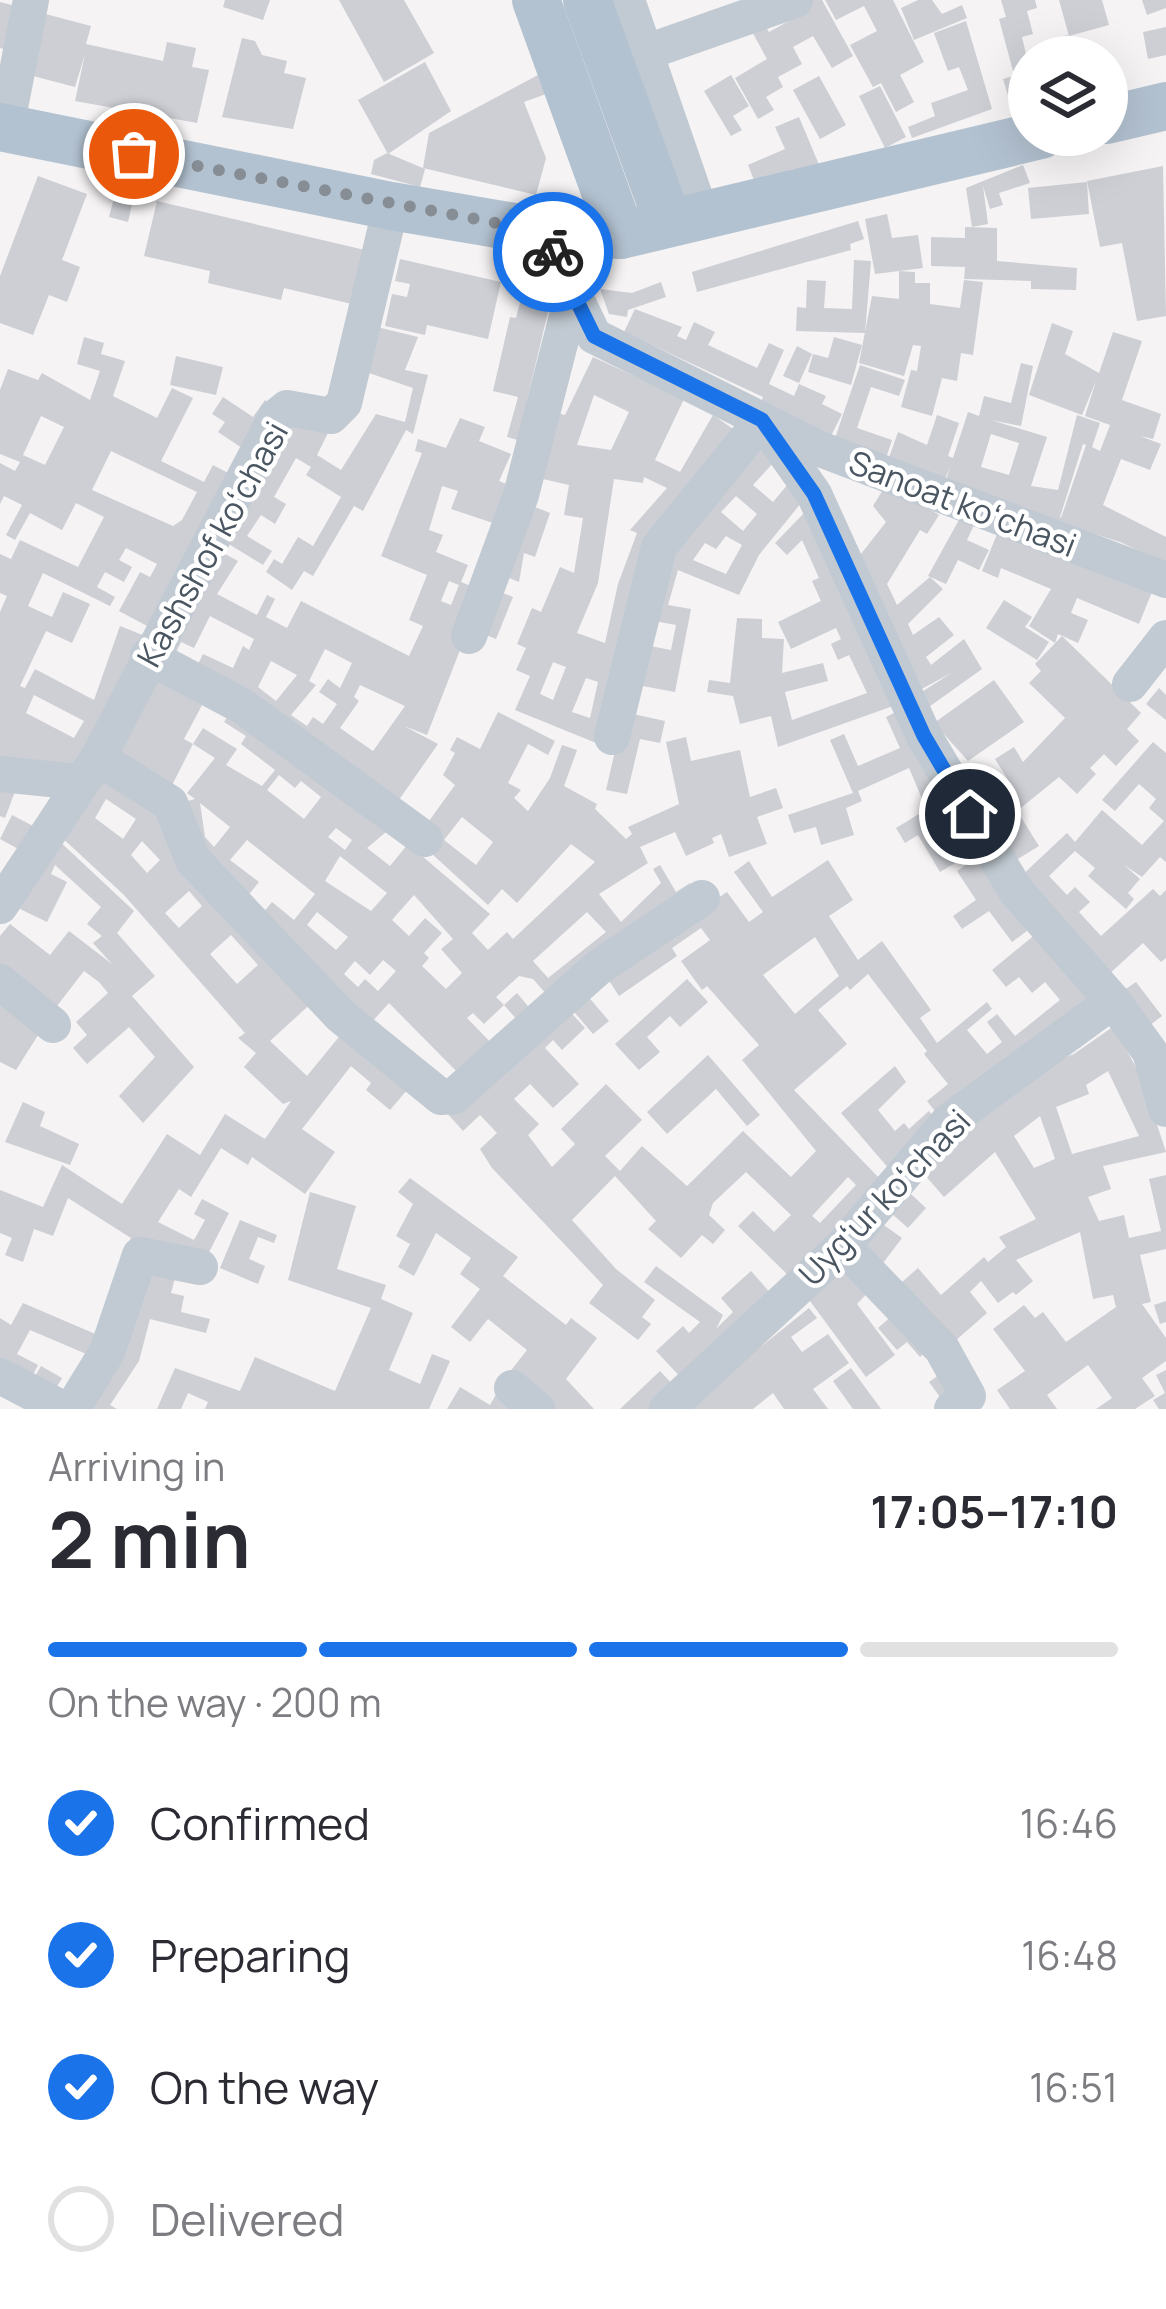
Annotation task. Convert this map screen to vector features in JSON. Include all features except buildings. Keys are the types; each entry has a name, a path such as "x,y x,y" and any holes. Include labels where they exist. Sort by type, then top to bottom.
{"main road":[{"path":"536,0 621,235"},
{"path":"587,0 685,218"},
{"path":"1128,115 1166,106"},
{"path":"3,128 391,206 544,232 621,235 1008,143"}],"street":[{"path":"3,128 32,0"},
{"path":"627,0 647,52 685,218"},
{"path":"647,52 795,0"},
{"name":"Kashshof koʻchasi","path":"0,906 88,770 276,417 287,408 331,416 344,403 391,206"},
{"name":"Sanoat koʻchasi","path":"544,232 594,336 820,449 1166,580"},
{"path":"469,636 521,495 573,293"},
{"path":"612,737 659,547 762,420 814,494 924,736 1016,891 1158,1047 1166,1109"},
{"path":"1130,684 1166,638"},
{"path":"148,656 242,706 425,839"},
{"path":"0,774 88,770 170,803 193,860 341,1016 441,1097 454,1096 599,968 702,898"},
{"path":"0,982 53,1025"},
{"name":"Uygʻur koʻchasi","path":"667,1409 843,1246 949,1121 1113,1000"},
{"path":"843,1246 942,1349 968,1396 952,1409"},
{"path":"0,1376 68,1409 107,1352 140,1256 200,1267"}],"way so far":[{"path":"134,154 544,232 553,252"}],"route":[{"path":"553,252 594,336 762,420 814,494 924,736 970,814"}]}
